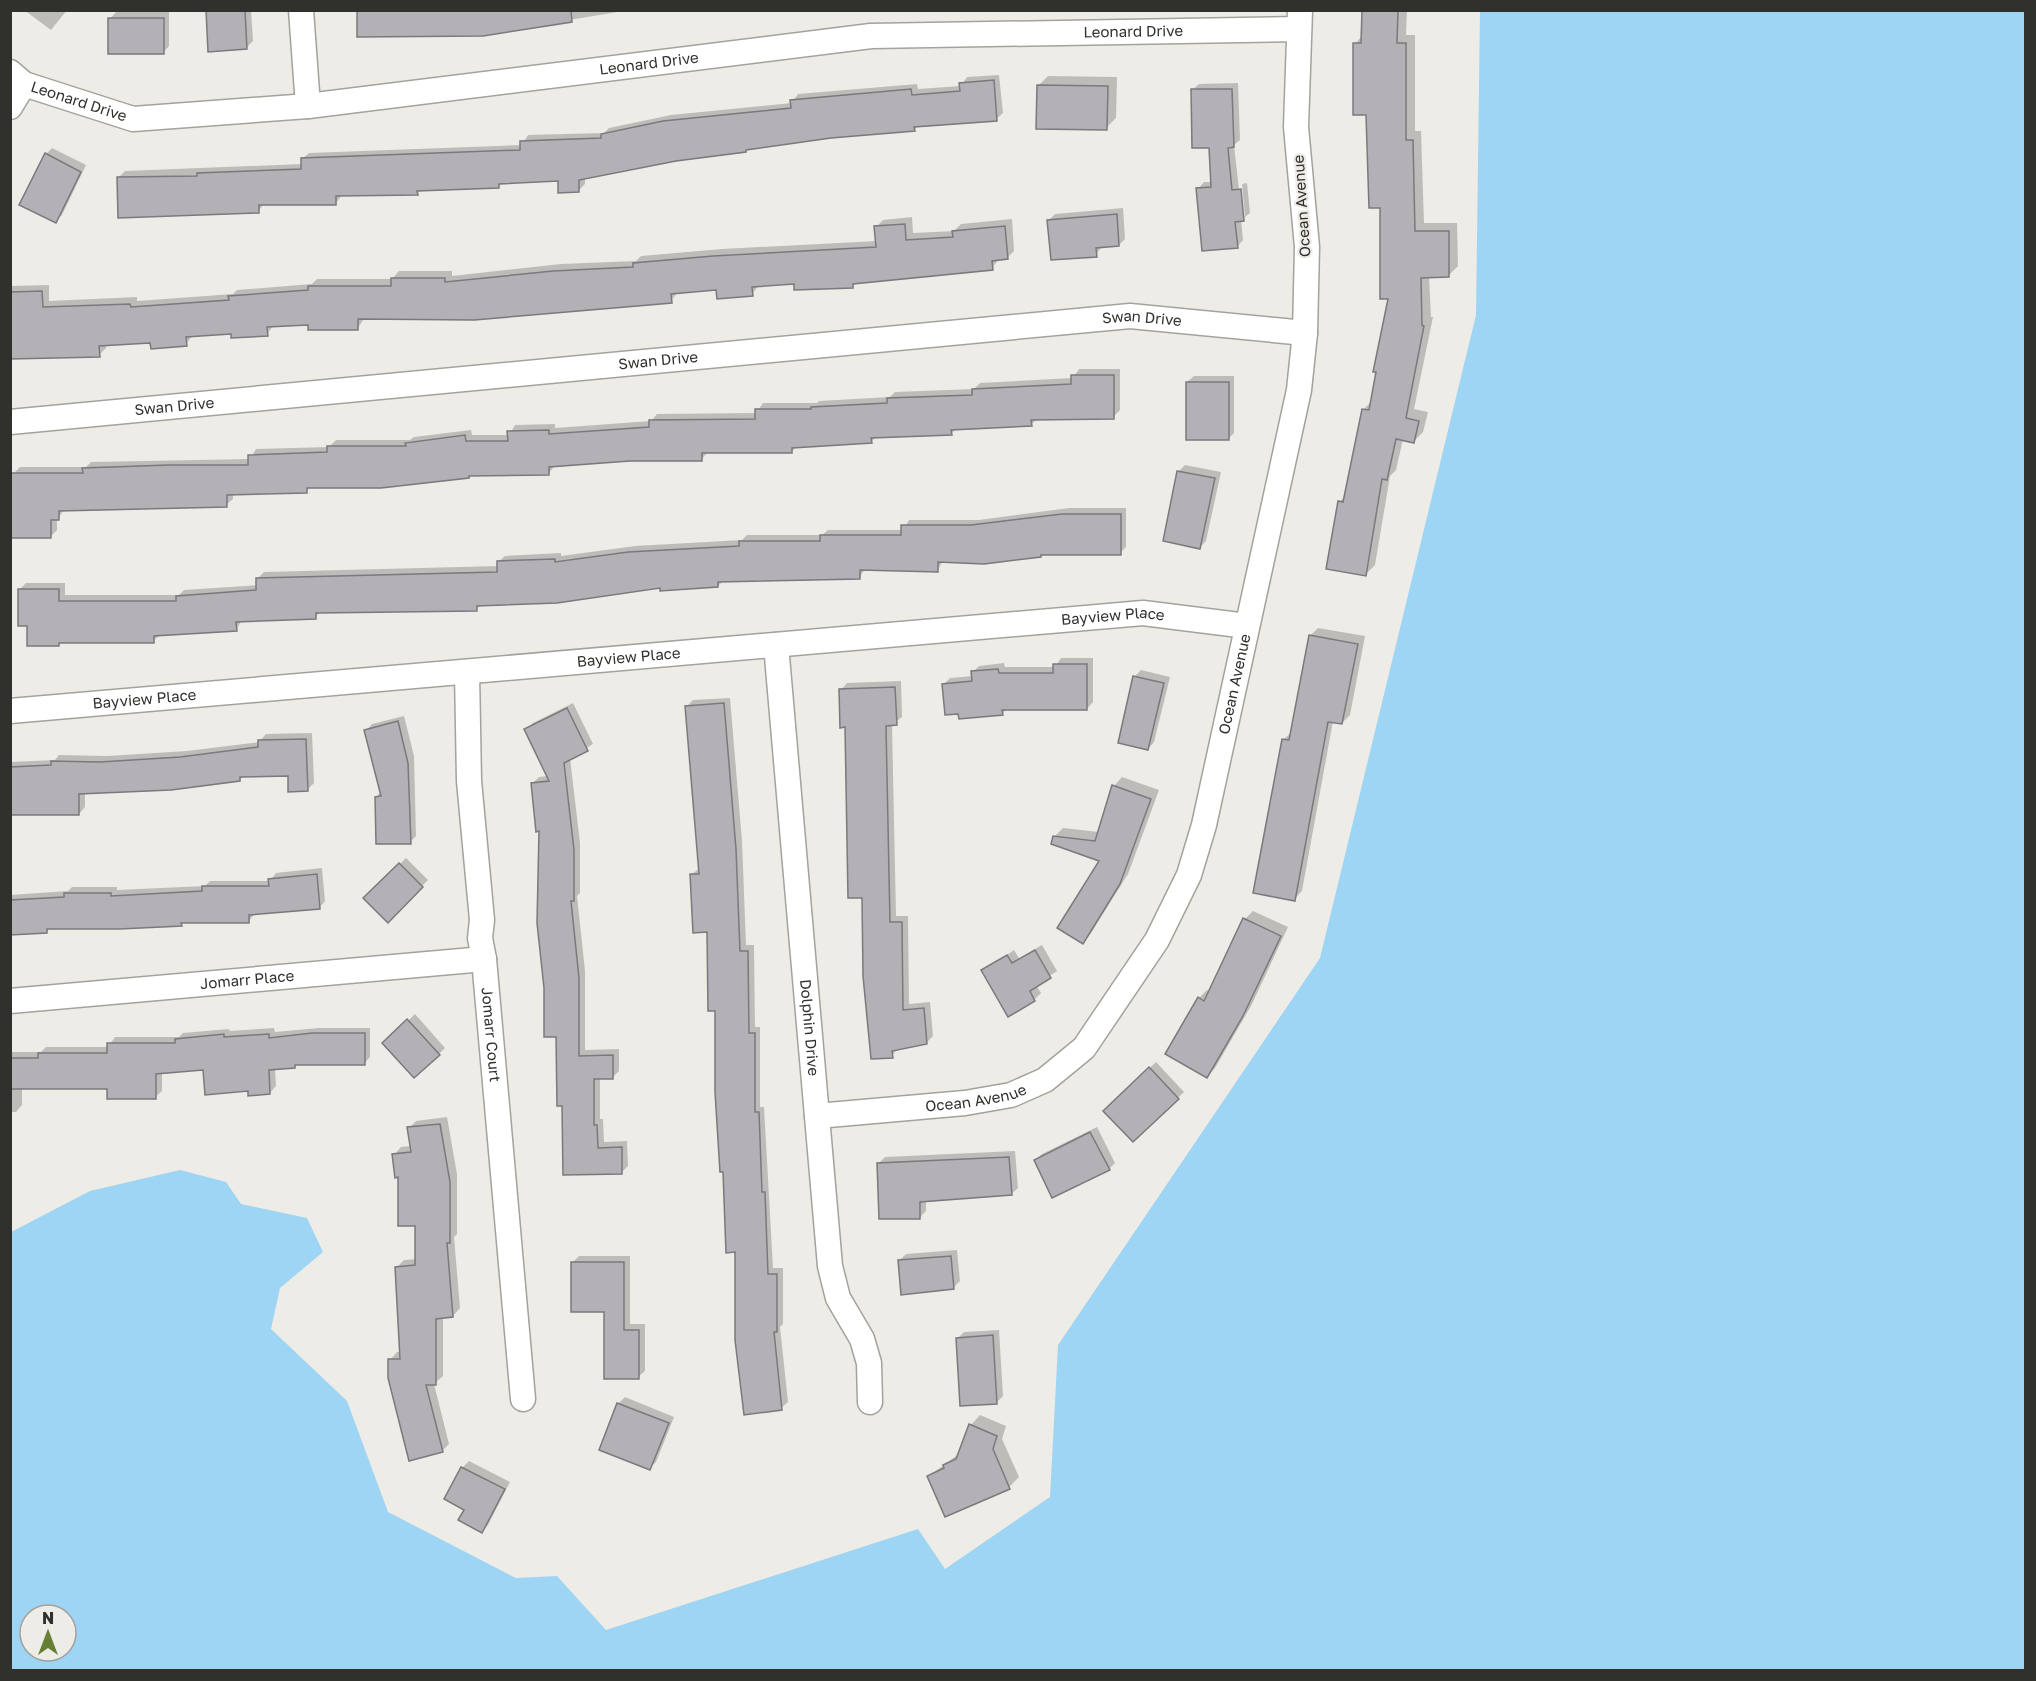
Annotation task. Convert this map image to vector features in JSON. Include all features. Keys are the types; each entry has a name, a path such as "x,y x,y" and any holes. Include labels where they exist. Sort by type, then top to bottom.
{"street":[{"path":"300,10 308,106"},
{"name":"Leonard Drive","path":"17,78 133,119 308,106 871,36 1299,20"},
{"name":"Ocean Avenue","path":"817,1116 965,1103 1011,1095 1045,1080 1084,1048 1157,940 1189,876 1204,825 1299,390 1305,333 1307,247 1296,127 1299,20"},
{"path":"10,107 17,78"},
{"name":"Swan Drive","path":"10,422 1130,316 1305,333"},
{"name":"Bayview Place","path":"10,711 1143,613 1247,627"},
{"name":"Dolphin Drive","path":"776,645 830,1266 837,1298 861,1340 869,1363 870,1402"},
{"name":"Jomarr Court","path":"467,672 469,782 482,920 480,939 484,959 522,1399"},
{"name":"Jomarr Place","path":"10,1000 484,959"}],"water":[{"path":"1480,11 2025,11 2025,1670 11,1670 11,1232 90,1191 180,1170 226,1182 241,1204 307,1218 323,1252 280,1288 271,1329 347,1401 388,1512 516,1578 557,1576 606,1630 918,1529 945,1569 1050,1497 1058,1345 1320,958 1476,315"}],"building":[{"path":"206,10 245,10 247,49 208,52"},
{"path":"357,10 571,10 572,22 483,36 357,37"},
{"path":"1362,10 1398,10 1397,43 1406,43 1406,140 1413,140 1415,231 1449,231 1449,277 1421,278 1422,325 1424,326 1406,418 1419,421 1414,443 1396,439 1387,480 1382,479 1366,576 1326,569 1338,501 1343,502 1362,409 1369,410 1376,372 1373,372 1388,299 1380,299 1380,208 1369,208 1366,115 1353,115 1353,43 1361,43"},
{"path":"108,18 164,18 164,54 108,54"},
{"path":"994,80 997,121 914,127 915,131 831,138 676,161 579,180 579,192 558,193 558,181 499,184 499,188 417,191 418,195 336,196 336,205 259,205 259,213 118,218 117,177 197,176 197,173 301,169 301,158 520,150 520,141 601,138 601,134 663,121 791,108 790,100 911,89 912,95 960,91 959,83"},
{"path":"1037,85 1108,86 1107,130 1036,129"},
{"path":"1191,89 1232,89 1234,147 1228,148 1232,190 1241,189 1244,221 1235,222 1238,248 1202,251 1196,188 1211,187 1209,148 1192,148"},
{"path":"45,153 81,172 56,223 19,205"},
{"path":"1117,214 1119,246 1096,248 1097,257 1051,260 1047,220"},
{"path":"905,224 906,240 953,237 952,231 1005,226 1008,259 992,261 993,270 853,284 853,288 794,290 794,284 752,287 753,296 717,299 716,290 671,294 672,303 474,320 358,319 358,330 308,330 308,325 267,327 268,336 231,338 231,334 186,337 187,346 151,349 150,343 99,346 100,357 10,359 10,292 42,291 43,307 130,304 131,307 229,300 228,296 308,290 308,286 391,286 391,278 445,278 445,282 553,271 633,267 633,263 713,256 876,247 874,226"},
{"path":"1071,375 1114,375 1114,419 1031,420 1032,426 951,430 952,435 871,438 872,443 792,448 792,453 702,453 702,461 630,461 549,467 549,475 469,476 469,478 381,488 307,488 307,493 227,495 227,507 59,511 59,520 51,520 51,538 11,538 11,473 83,473 82,468 169,465 248,465 248,455 327,452 327,446 406,446 405,443 465,435 466,441 508,441 507,431 549,430 549,434 649,427 649,420 755,419 755,409 811,409 811,407 887,403 887,398 972,395 972,389 1071,384"},
{"path":"1186,382 1229,382 1229,440 1186,440"},
{"path":"1177,471 1215,478 1200,549 1163,541"},
{"path":"1062,514 1121,514 1121,555 1041,555 1041,557 984,564 938,562 938,572 860,570 860,579 718,582 718,587 660,591 660,588 557,603 477,606 477,611 316,613 316,619 236,622 237,631 154,636 154,643 59,643 59,646 27,646 27,626 18,626 18,589 59,589 59,601 176,601 176,596 256,590 256,578 497,572 497,561 555,559 555,562 628,552 739,546 739,541 820,541 820,535 901,535 901,525 971,525"},
{"path":"1309,635 1358,644 1342,724 1328,722 1295,901 1253,893 1282,739 1289,740"},
{"path":"1053,664 1087,664 1087,710 1002,710 1003,715 959,719 958,714 945,715 942,684 972,681 971,671 998,669 999,673 1053,673"},
{"path":"1133,676 1164,683 1148,750 1118,743"},
{"path":"895,687 897,725 886,726 890,922 902,922 903,1010 924,1008 927,1044 892,1051 893,1058 871,1059 863,976 862,898 848,898 845,727 840,728 839,689"},
{"path":"724,703 736,849 740,951 748,951 749,1033 755,1033 755,1112 759,1112 768,1274 777,1274 777,1332 774,1332 782,1410 744,1415 735,1340 735,1252 726,1253 723,1172 720,1172 715,1092 715,1011 708,1011 707,932 693,933 690,874 699,874 685,706"},
{"path":"567,708 588,751 564,763 574,850 574,901 571,901 579,978 579,1056 613,1055 613,1079 594,1079 594,1125 597,1125 598,1148 622,1147 622,1174 563,1175 562,1106 557,1106 556,1037 544,1037 544,988 537,923 539,831 536,832 531,783 549,781 524,729"},
{"path":"398,721 408,763 411,844 376,844 375,797 381,796 364,730"},
{"path":"306,739 308,791 288,792 288,776 240,777 240,781 171,790 79,794 79,815 10,815 10,767 51,765 51,761 100,762 180,757 258,747 258,740"},
{"path":"1112,785 1151,799 1120,884 1083,944 1057,928 1099,861 1051,844 1053,836 1095,841"},
{"path":"399,863 423,887 388,923 363,898"},
{"path":"317,874 320,909 249,915 249,923 181,923 182,926 119,929 47,929 47,933 10,935 10,900 64,897 64,893 111,893 111,896 202,891 202,886 269,886 268,879"},
{"path":"1243,918 1281,936 1243,1016 1207,1078 1165,1054 1198,997 1204,1001"},
{"path":"1035,950 1051,978 1030,991 1035,1001 1008,1017 981,970 1007,955 1012,963"},
{"path":"407,1019 440,1055 414,1078 382,1043"},
{"path":"312,1033 365,1033 365,1065 295,1065 295,1068 269,1070 270,1094 248,1096 248,1091 205,1095 203,1070 156,1074 156,1099 107,1099 107,1089 10,1089 10,1058 38,1058 38,1053 107,1053 107,1043 175,1043 175,1039 224,1034 224,1037 269,1034 269,1038"},
{"path":"1149,1067 1179,1099 1133,1142 1103,1111"},
{"path":"440,1124 450,1182 450,1243 447,1243 453,1317 436,1319 436,1385 426,1385 443,1452 409,1461 388,1378 388,1359 400,1359 395,1267 415,1265 415,1226 398,1226 398,1177 395,1178 392,1154 411,1152 407,1127"},
{"path":"1090,1132 1110,1170 1052,1198 1034,1160"},
{"path":"1009,1157 1012,1195 920,1202 920,1219 879,1219 877,1163"},
{"path":"951,1256 954,1289 901,1295 898,1260"},
{"path":"571,1262 624,1262 624,1330 639,1330 639,1379 604,1379 604,1312 571,1312"},
{"path":"993,1335 997,1404 960,1406 956,1338"},
{"path":"617,1403 669,1423 650,1470 599,1450"},
{"path":"969,1424 997,1436 993,1449 1010,1489 945,1517 927,1476 956,1459"},
{"path":"461,1467 505,1489 482,1533 458,1520 464,1510 444,1499"}]}
